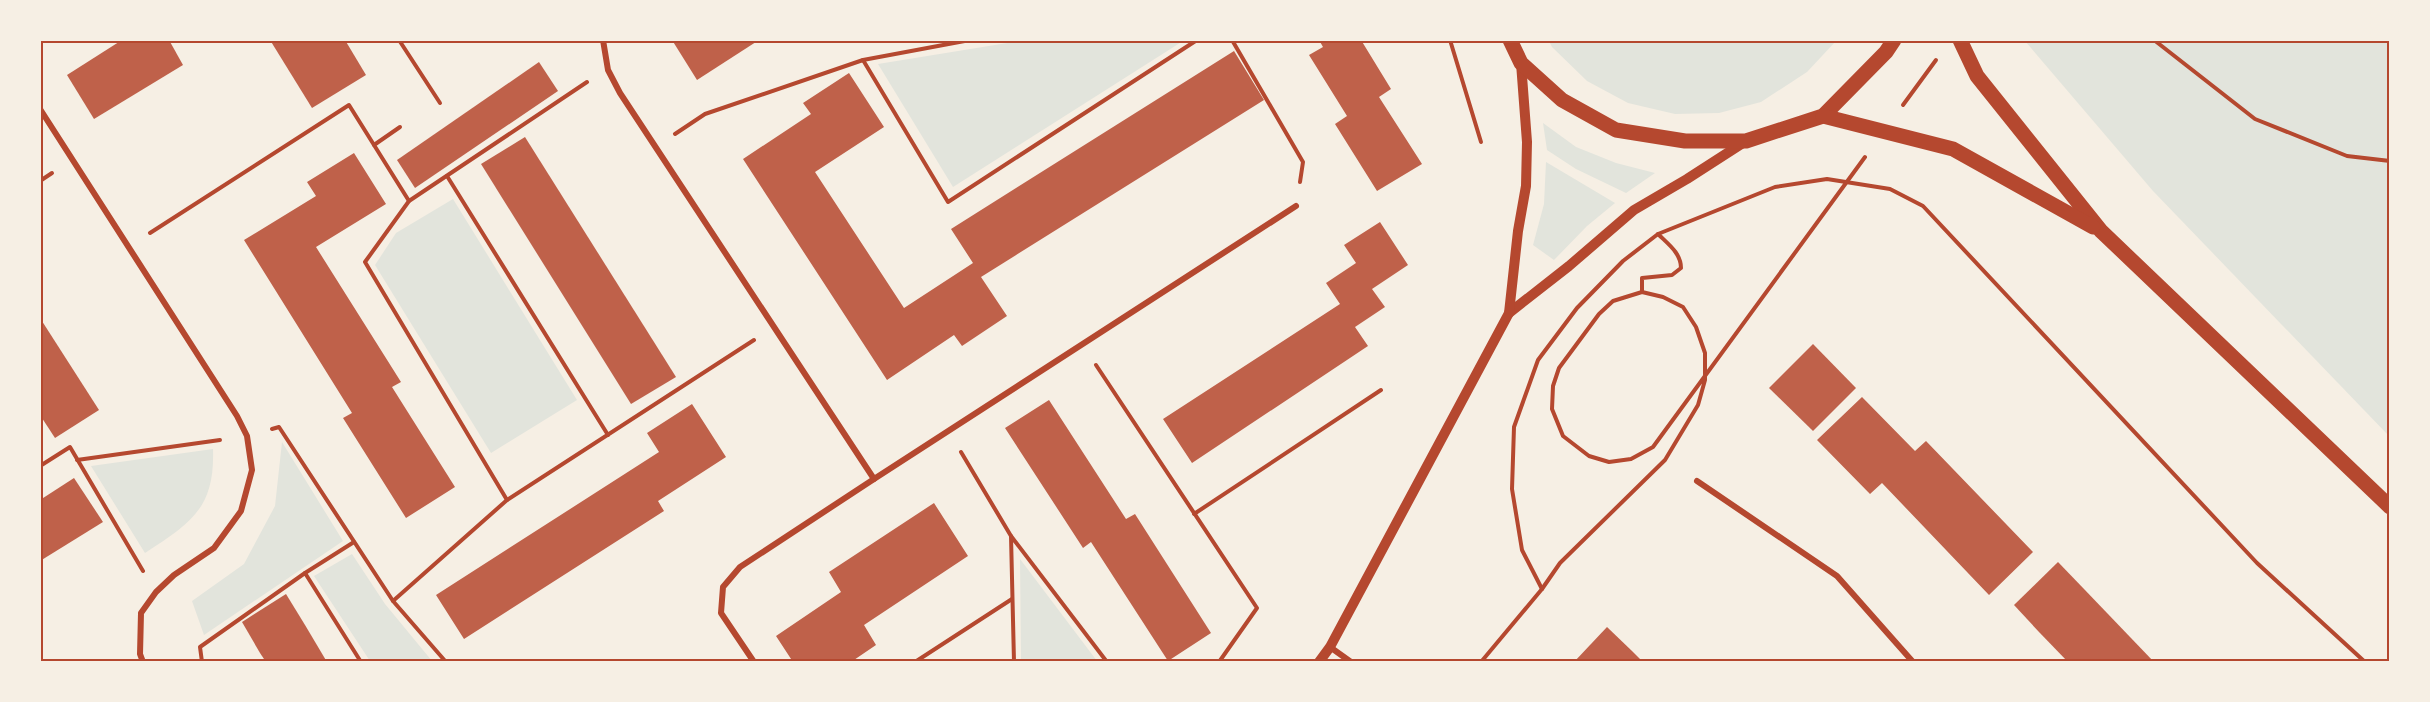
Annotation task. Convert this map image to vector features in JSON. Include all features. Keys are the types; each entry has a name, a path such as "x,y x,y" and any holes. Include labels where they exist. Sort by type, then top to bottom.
{"main road":[{"path":"1510,40 1521,63 1562,100 1616,130 1685,141 1746,141 1823,116 1886,52 1894,40"},
{"path":"1960,40 1977,76 2101,231 2390,507"},
{"path":"1823,116 1953,150 2101,231"}],"street":[{"path":"603,40 608,70 620,93 874,479"},
{"path":"1319,662 1330,647 1509,313 1518,231 1526,186 1527,142 1521,63"},
{"path":"40,110 237,416 247,436 252,470 241,511 214,548 174,575 156,592 141,613 140,654 142,662"},
{"path":"1509,313 1569,266 1634,210 1746,141"},
{"path":"754,662 721,613 723,587 740,567 1296,206"},
{"path":"1697,481 1837,576 1913,662"},
{"path":"1330,647 1351,662"}],"path":[{"path":"399,40 440,103"},
{"path":"656,147 705,114 863,60 970,40"},
{"path":"863,60 948,202 1197,40"},
{"path":"1232,40 1303,162 1296,206"},
{"path":"1450,40 1481,142"},
{"path":"2154,40 2255,119 2348,156 2390,161"},
{"path":"1901,108 1937,60"},
{"path":"507,500 365,262 409,201 608,70"},
{"path":"129,246 349,105 409,201"},
{"path":"374,145 400,128"},
{"path":"1481,662 1542,589 1560,563 1665,460 1698,405 1706,380 1705,353 1696,327 1683,307 1663,297 1642,292 1613,301 1599,314 1559,368 1553,386 1552,410 1563,436 1589,456 1609,462 1630,459 1653,447 1866,156"},
{"path":"447,176 608,435"},
{"path":"1542,589 1522,550 1512,489 1514,428 1538,360 1576,308 1623,261 1658,234 1775,187 1827,179 1890,189 1923,206 2258,563 2365,662"},
{"path":"1642,292 1642,278 1672,275 1681,268 1681,261 1674,249 1658,234"},
{"path":"393,601 507,500 774,327"},
{"path":"1082,345 1257,608 1219,662"},
{"path":"1194,514 1381,390"},
{"path":"77,460 247,436 279,427 393,601 446,662"},
{"path":"948,430 1011,536 1107,662"},
{"path":"40,466 70,447 156,592"},
{"path":"1011,536 1014,662"},
{"path":"202,662 200,647 305,573 354,542"},
{"path":"305,573 361,662"},
{"path":"915,662 1012,599"}],"shaded area":[{"path":"1025,40 1183,41 953,187 878,64"},
{"path":"1549,41 1836,41 1807,72 1761,102 1719,113 1675,114 1628,103 1587,81 1552,47"},
{"path":"2025,41 2389,41 2389,436 2153,191"},
{"path":"1543,123 1576,147 1616,163 1655,173 1626,193 1576,169 1547,150"},
{"path":"1546,162 1615,203 1587,226 1554,260 1533,245 1544,204"},
{"path":"453,199 577,400 491,453 375,265 396,233"},
{"path":"282,442 343,541 204,635 192,601 244,564 275,506"},
{"path":"213,449 210,486 197,512 175,532 145,553 91,466"},
{"path":"352,554 385,604 432,661 370,661 314,576"},
{"path":"1020,559 1097,661 1021,661"}],"building":[{"path":"122,40 169,40 183,65 94,119 67,75"},
{"path":"270,40 345,40 366,75 312,108"},
{"path":"672,40 759,40 697,80"},
{"path":"1319,40 1361,40 1391,89 1379,97 1422,164 1377,191 1335,124 1347,116 1309,55 1323,47"},
{"path":"1234,51 1264,100 981,277 1007,316 962,346 954,335 887,380 743,159 811,114 803,103 849,73 884,127 815,172 904,308 973,263 951,229"},
{"path":"539,62 558,91 415,188 397,160"},
{"path":"525,137 676,377 631,404 481,164"},
{"path":"354,153 386,204 316,247 401,382 392,387 455,487 406,518 343,418 352,413 244,240 316,196 307,182"},
{"path":"1380,222 1408,265 1372,289 1385,307 1355,327 1368,346 1192,463 1163,419 1340,304 1326,283 1356,263 1344,245"},
{"path":"40,318 99,410 55,438 40,415"},
{"path":"1813,344 1856,388 1813,431 1769,388"},
{"path":"1862,397 1915,451 1926,441 2033,552 1989,595 1882,483 1870,494 1817,440"},
{"path":"1049,400 1126,519 1135,514 1211,633 1168,661 1091,542 1083,548 1005,428"},
{"path":"692,404 726,457 658,501 664,511 464,639 436,595 659,452 647,433"},
{"path":"74,478 103,522 40,561 40,500"},
{"path":"934,503 968,556 864,625 876,645 851,662 793,662 776,636 841,592 829,572"},
{"path":"2058,562 2154,662 2068,662 2039,632 2014,605"},
{"path":"286,594 327,662 266,662 260,653 242,622"},
{"path":"1607,627 1632,651 1643,662 1574,662"}]}
